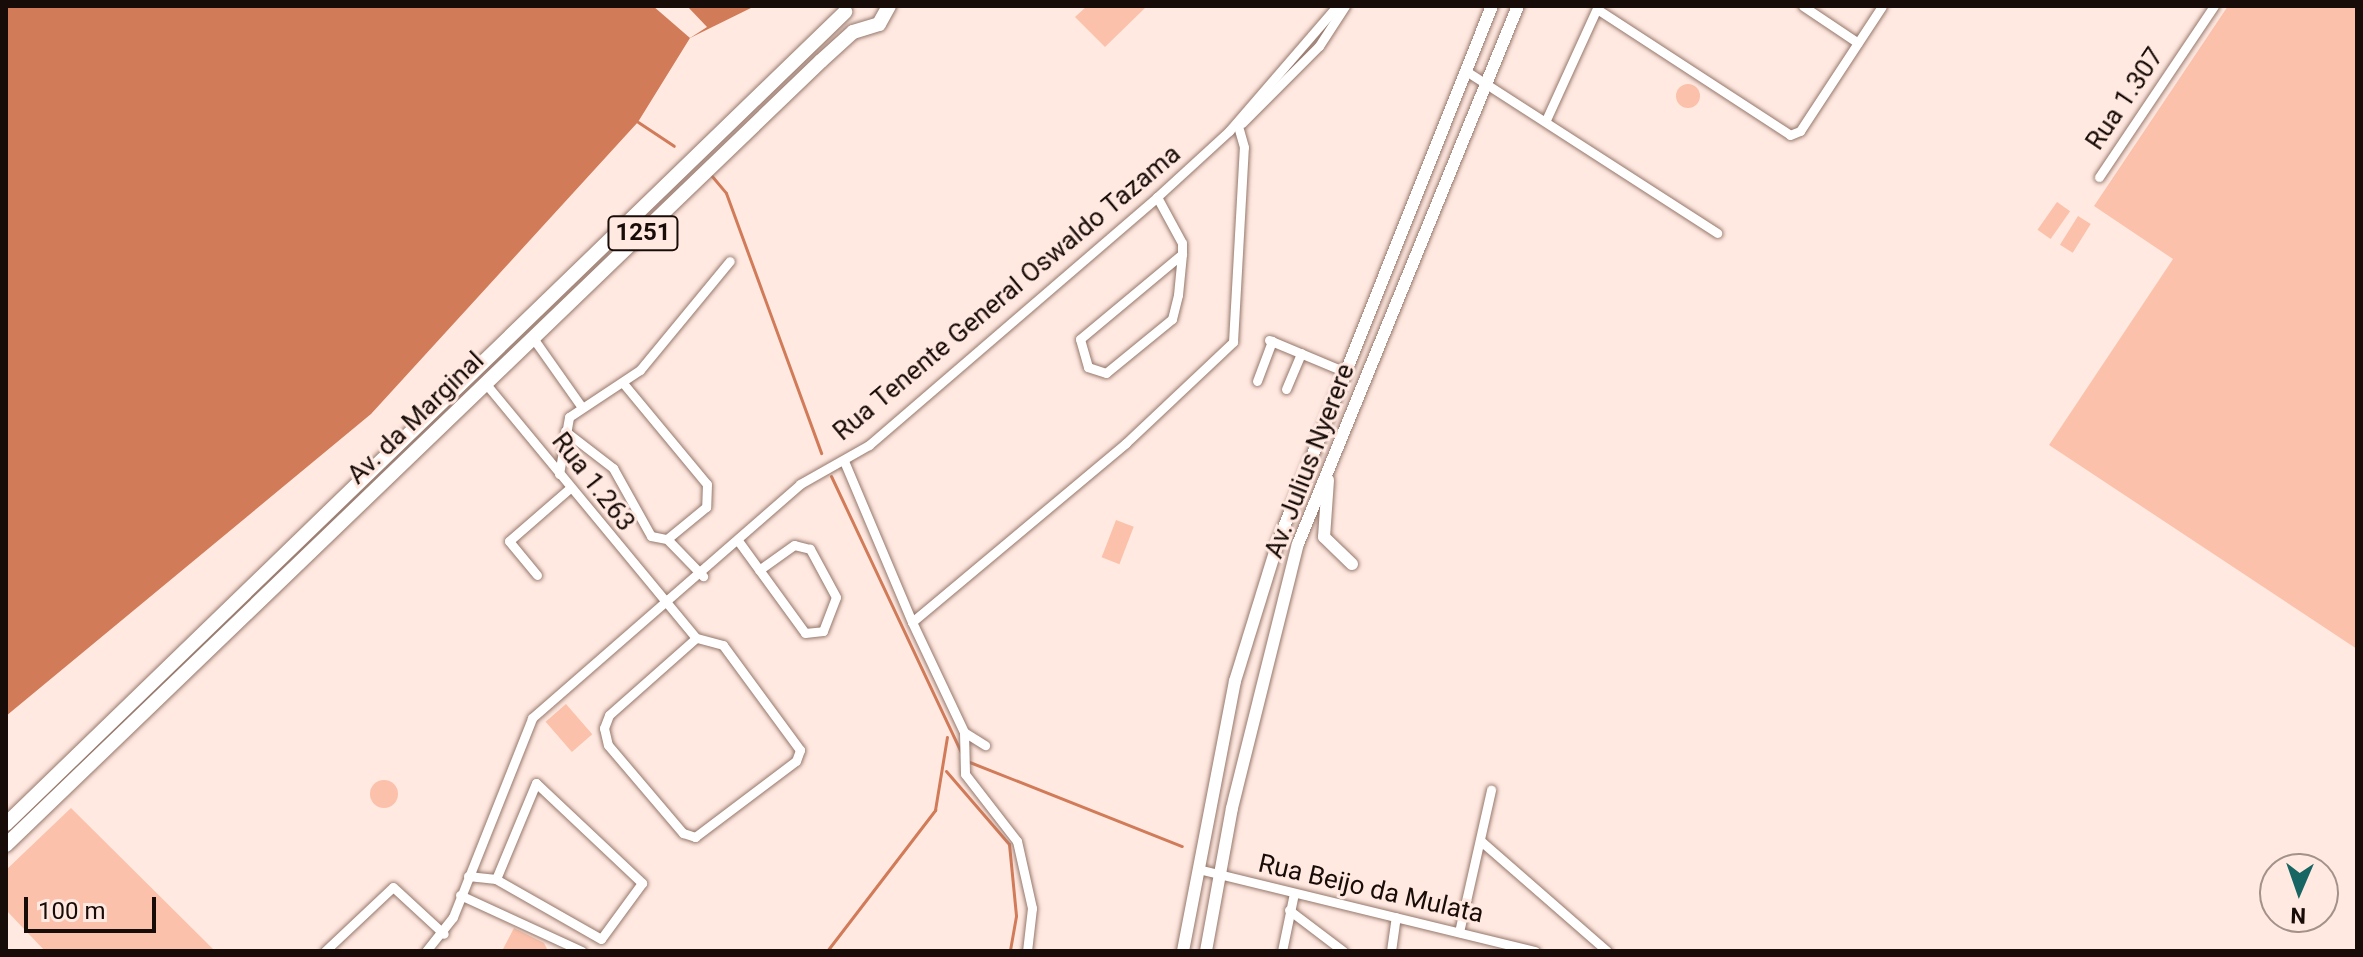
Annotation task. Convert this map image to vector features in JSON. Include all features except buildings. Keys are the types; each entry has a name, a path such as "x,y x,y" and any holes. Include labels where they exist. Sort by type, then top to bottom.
{"main road":[{"name":"Av. Julius Nyerere","path":"1183,951 1235,681 1274,556 1343,371 1492,6"},
{"name":"Av. Julius Nyerere","path":"1206,951 1282,598 1327,473 1518,6"},
{"name":"Av. da Marginal","path":"6,824 459,401 486,384 861,28 879,24 888,8"},
{"name":"Av. da Marginal","path":"6,845 459,401 844,9 861,28"},
{"path":"1327,473 1324,537 1352,564"}],"street":[{"name":"Rua Tenente General Oswaldo Tazama","path":"1234,128 1337,6"},
{"name":"Rua Tenente General Oswaldo Tazama","path":"426,951 444,934 532,718 703,576 800,484 844,461 1157,197 1292,76 1345,6"},
{"path":"1803,6 1858,43"},
{"path":"1546,120 1598,8 1790,135 1882,6"},
{"name":"Rua 1.307","path":"2099,177 2214,6"},
{"path":"1466,71 1717,233"},
{"path":"912,622 1233,342 1244,147 1234,128"},
{"path":"1157,197 1182,254 1172,319 1106,373 1088,367 1080,339 1182,254"},
{"path":"559,474 565,431 581,406 623,383 730,261"},
{"path":"533,338 581,406"},
{"path":"1257,381 1270,340 1343,371"},
{"path":"1286,389 1301,353"},
{"path":"623,383 710,491 701,513 667,539"},
{"name":"Rua 1.263","path":"486,384 696,638"},
{"path":"565,431 623,478 651,536 667,539 703,576"},
{"path":"844,461 912,622 964,732 985,745"},
{"path":"537,575 509,541 570,488"},
{"path":"739,542 759,570 805,633 823,631 836,597 807,546 794,545 759,570"},
{"path":"907,608 931,608"},
{"path":"696,638 723,645 800,750 796,761 695,837 683,833 608,745 604,728 696,638"},
{"path":"964,732 965,774 1017,841 1032,908 1027,951"},
{"path":"468,876 496,879 601,939 642,883 536,783 496,879"},
{"path":"1459,932 1482,842 1491,790"},
{"path":"1482,842 1607,951"},
{"name":"Rua Beijo da Mulata","path":"1198,869 1459,932 1515,949 1535,951"},
{"path":"325,951 393,887 444,934"},
{"path":"1282,951 1294,893"},
{"path":"460,895 582,951"},
{"path":"1289,910 1343,951"},
{"path":"1391,951 1396,917"}],"shaded area":[{"path":"6,6 755,6 690,38 638,122 371,414 6,716"},
{"path":"1087,6 1147,6 1105,47 1075,17"},
{"path":"2228,6 2357,6 2357,649 2049,445 2173,259 2094,206"},
{"path":"1688,84 1697,87 1700,96 1697,105 1688,108 1679,105 1676,96 1679,87"},
{"path":"2057,202 2070,211 2051,239 2037,230"},
{"path":"2078,216 2091,224 2073,253 2060,245"},
{"path":"1116,520 1134,527 1119,564 1102,557"},
{"path":"566,704 592,734 572,752 546,722"},
{"path":"384,780 394,784 398,794 394,804 384,808 374,804 370,794 374,784"},
{"path":"71,808 215,951 45,951 6,910 6,870"},
{"path":"514,928 544,943 548,951 502,951"}],"pier":[{"path":"653,6 687,6 707,27 690,38"}],"waterway":[{"path":"638,122 674,146"},
{"path":"711,175 726,193 821,453"},
{"path":"831,476 962,755"},
{"path":"827,951 935,810 947,737"},
{"path":"967,761 1182,846"},
{"path":"946,771 1009,844 1016,916 1010,951"}]}
